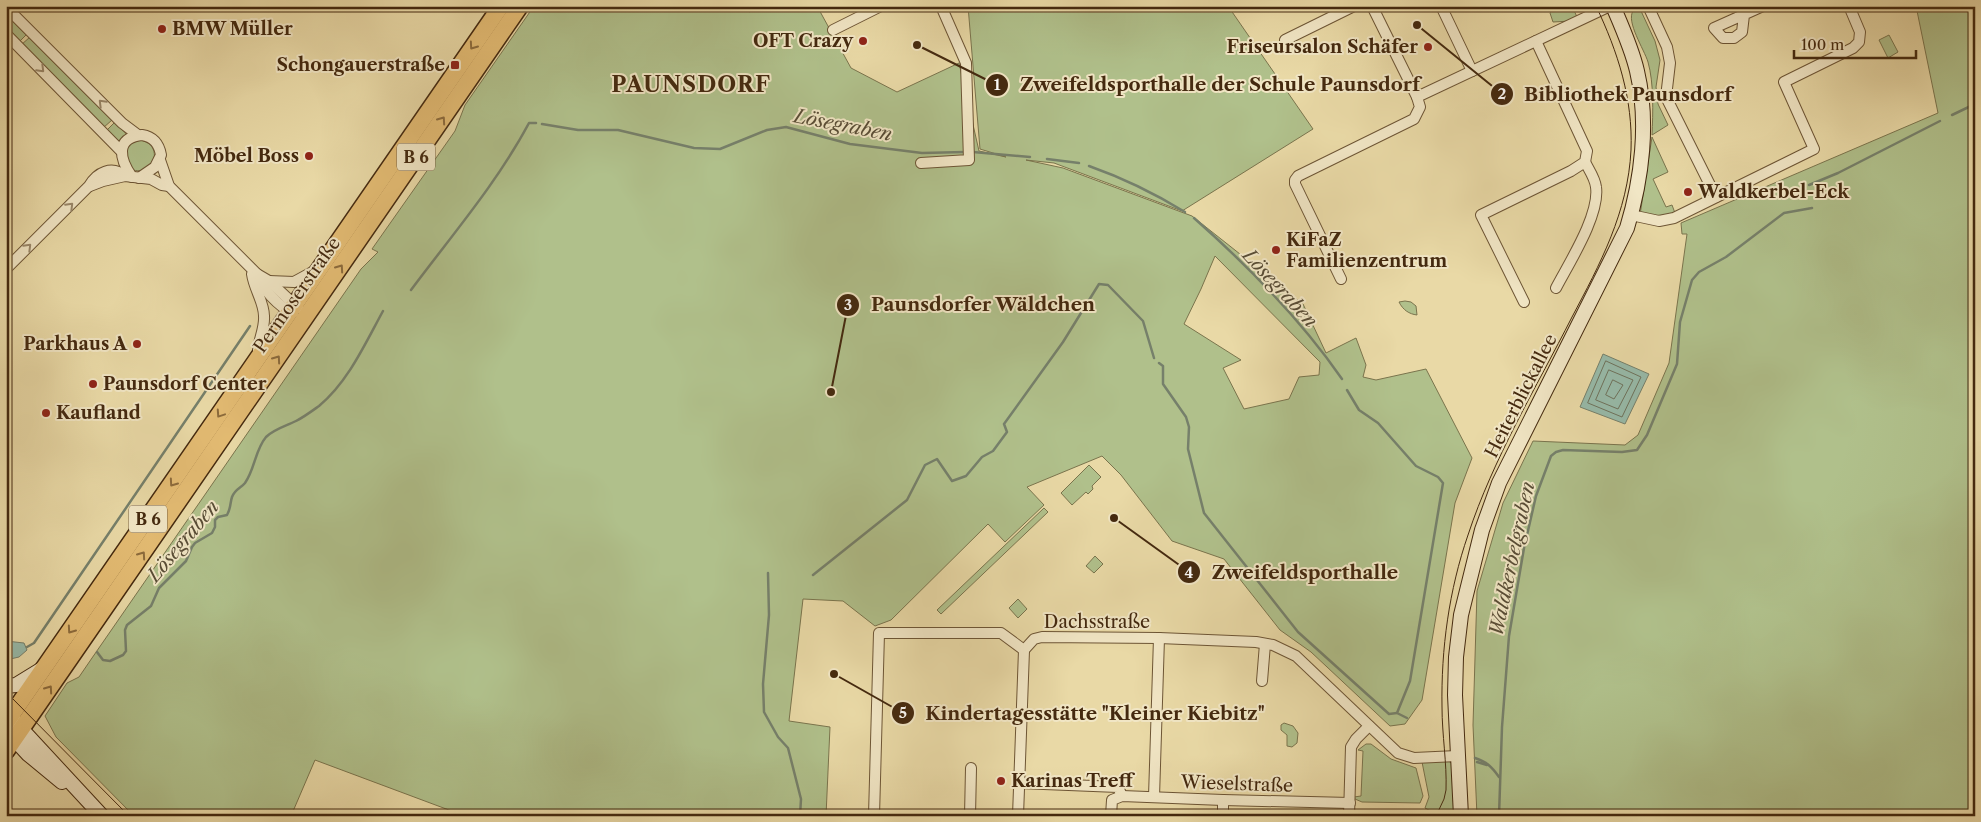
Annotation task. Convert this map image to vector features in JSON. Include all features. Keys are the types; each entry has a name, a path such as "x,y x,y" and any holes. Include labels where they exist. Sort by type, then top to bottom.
{"main road":[{"name":"Permoserstraße","path":"10,729 46,666 501,6"},
{"name":"Permoserstraße","path":"10,729 306,318 520,6"},
{"name":"Heiterblickallee","path":"1461,816 1455,695 1456,656 1461,615 1482,530 1499,483 1616,250 1631,214 1639,173 1643,116 1637,70 1626,36 1611,6"},
{"path":"6,686 16,685 46,666"},
{"path":"10,729 28,754 62,782 97,816"},
{"path":"10,729 102,816"}],"street":[{"path":"833,30 881,6"},
{"path":"921,163 968,160 966,64 941,6"},
{"path":"1285,40 1354,6"},
{"path":"1341,280 1295,184 1295,180 1298,176 1414,119 1420,107 1372,6"},
{"path":"1441,6 1472,71"},
{"path":"1416,98 1611,6"},
{"path":"1648,6 1667,47 1670,63 1666,97 1716,197"},
{"path":"1744,15 1763,6"},
{"path":"1631,214 1659,221 1674,218 1814,149 1784,82 1853,48 1859,42 1860,32 1849,6"},
{"path":"6,7 122,123 138,135 148,136 155,141 160,150 160,160 169,186 254,271 269,281 292,308"},
{"path":"6,34 122,151"},
{"path":"1536,41 1587,151 1585,162 1596,186 1595,205 1582,238 1556,288"},
{"path":"132,177 122,160 122,151 129,140 138,135"},
{"path":"6,269 89,186 103,181 132,177 153,169 160,160"},
{"path":"1524,302 1481,215 1571,171 1585,162"},
{"path":"132,177 151,179 162,185 169,186"},
{"path":"269,281 294,282 321,267"},
{"path":"254,271 259,282 306,318"},
{"path":"254,271 254,286 259,296 264,316 261,338 257,349 258,359"},
{"name":"Dachsstraße","path":"874,816 879,633 1001,633 1024,650 1034,639 1042,637 1160,638 1273,645 1296,656 1389,746 1404,756 1414,758 1458,756"},
{"path":"1154,797 1160,638"},
{"path":"1262,681 1265,644"},
{"path":"1018,816 1024,650"},
{"path":"1349,816 1351,747 1368,726"},
{"path":"970,816 971,768"},
{"path":"1019,783 1118,787 1122,796 1112,800 1111,816"},
{"name":"Wieselstraße","path":"1122,796 1350,804"},
{"path":"1223,800 1223,816"}],"green space":[{"path":"534,6 747,6 749,12 762,6 817,6 851,68 897,92 959,63 979,151 1006,157 980,149 968,6 1228,6 1313,129 1182,211 1054,163 1026,160 1063,168 1192,216 1303,304 1326,353 1356,338 1366,365 1363,377 1376,380 1426,369 1472,458 1455,503 1422,700 1405,724 1390,726 1311,652 1280,630 1224,559 1172,541 1121,475 1102,456 1027,487 1044,505 1005,542 988,524 891,620 875,626 843,601 803,599 789,721 830,727 826,816 465,816 315,760 291,816 134,816 56,737 45,716 67,683 79,677 361,269 378,252 372,249 455,131 465,105","holes":["1215,256 1320,362 1319,375 1299,377 1289,399 1244,409 1223,368 1241,360 1184,324"]},
{"path":"1554,6 1572,6 1577,17 1571,21 1553,22 1550,13"},
{"path":"1916,6 1975,6 1975,816 1477,816 1473,725 1477,591 1503,503 1533,441 1625,445 1638,435 1669,363 1687,234 1682,234 1681,223 1938,113"},
{"path":"1637,9 1641,11 1655,41 1660,60 1656,87 1658,104 1668,125 1652,135 1653,98 1650,70 1636,36 1631,16 1633,11"},
{"path":"6,13 27,34 18,43 6,30"},
{"path":"1889,35 1898,52 1888,58 1879,40"},
{"path":"30,37 112,120 103,128 21,45"},
{"path":"115,122 129,137 121,145 106,131"},
{"path":"1652,137 1668,172 1653,179 1666,207 1672,205 1675,213 1659,218 1640,215"},
{"path":"139,140 147,142 154,152 152,164 141,171 133,170 124,152 130,144"},
{"path":"1399,302 1411,302 1416,306 1417,315 1411,314 1402,307"},
{"path":"1089,465 1101,477 1092,486 1093,489 1088,494 1086,492 1072,505 1061,493"},
{"path":"1044,508 1048,512 941,614 937,610"},
{"path":"1095,556 1103,564 1094,573 1086,566"},
{"path":"1018,599 1027,609 1018,618 1009,608"},
{"path":"1284,723 1293,726 1298,733 1297,743 1292,747 1287,746 1287,735 1281,730 1281,725"},
{"path":"1366,744 1371,744 1391,759 1416,768 1423,796 1420,803 1362,802 1355,799 1354,797 1361,796 1363,751 1358,750"},
{"path":"1448,761 1454,764 1454,813 1438,815 1425,808 1429,797 1422,762"}],"water":[{"path":"1603,354 1649,374 1625,424 1580,407"},
{"path":"6,641 24,643 27,650 19,657 6,660"}],"waterway":[{"name":"Waldkerbelgraben","path":"1952,115 1975,104"},
{"name":"Waldkerbelgraben","path":"1809,185 1838,173 1940,121"},
{"name":"Lösegraben","path":"411,290 503,167 529,123 536,123"},
{"name":"Lösegraben","path":"542,124 578,130 618,130 694,148 720,149 767,130 786,127 850,144 922,153 965,152"},
{"name":"Lösegraben","path":"973,152 1030,157"},
{"name":"Lösegraben","path":"1047,159 1079,163"},
{"name":"Lösegraben","path":"1089,166 1138,186 1185,212"},
{"name":"Waldkerbelgraben","path":"1499,816 1502,727 1509,636 1524,548 1536,496 1551,456 1563,450 1622,452 1637,450 1647,435 1677,364 1680,322 1692,280 1699,272 1726,257 1784,213 1812,208"},
{"name":"Lösegraben","path":"1194,218 1273,294 1292,315 1342,379"},
{"path":"813,575 907,500 925,465 937,459 952,481 966,476 982,457 993,451 1007,432 1004,424 1063,342 1099,284 1108,285 1143,321 1154,358"},
{"name":"Lösegraben","path":"97,652 103,660 110,661 123,655 126,651 125,630 127,625 151,606 159,588 186,561 195,543 212,533 215,527 215,520 218,517 227,515 233,494 248,478 262,442 269,434 305,416 319,406 339,386 355,362 383,311"},
{"path":"27,647 34,643 250,326"},
{"path":"1159,363 1163,366 1163,384 1186,417 1189,427 1188,449 1204,513 1298,632 1389,714 1397,713"},
{"name":"Lösegraben","path":"1347,390 1359,410 1378,423 1416,466 1438,477 1443,483 1410,681 1397,713 1407,718"},
{"path":"768,573 769,615 763,684 764,712 778,737 788,748 801,799 800,816"},
{"name":"Lösegraben","path":"1475,758 1489,765 1499,777"},
{"name":"Lösegraben","path":"1477,762 1487,765"}],"tram line":[{"path":"1436,816 1446,790 1442,707 1445,642 1451,598 1461,556 1478,507 1502,451 1611,237 1629,173 1631,131 1627,94 1617,58 1596,6"},
{"path":"6,692 129,816"}],"place":[{"name":"Bibliothek Paunsdorf","path":"1417,25"},
{"name":"BMW Müller","path":"162,29"},
{"name":"OFT Crazy","path":"863,41"},
{"name":"Zweifeldsporthalle der Schule Paunsdorf","path":"917,45"},
{"name":"Friseursalon Schäfer","path":"1428,47"},
{"name":"Schongauerstraße","path":"455,65"},
{"name":"Möbel Boss","path":"309,156"},
{"name":"Waldkerbel-Eck","path":"1688,192"},
{"name":"KiFaZ Familienzentrum","path":"1276,250"},
{"name":"Parkhaus A","path":"137,344"},
{"name":"Paunsdorf Center","path":"93,384"},
{"name":"Paunsdorfer Wäldchen","path":"831,392"},
{"name":"Kaufland","path":"46,413"},
{"name":"Zweifeldsporthalle","path":"1114,518"},
{"name":"Kindertagesstätte \"Kleiner Kiebitz\"","path":"834,674"},
{"name":"Karinas Treff","path":"1001,781"}],"district":[{"name":"PAUNSDORF","path":"691,84"}]}
